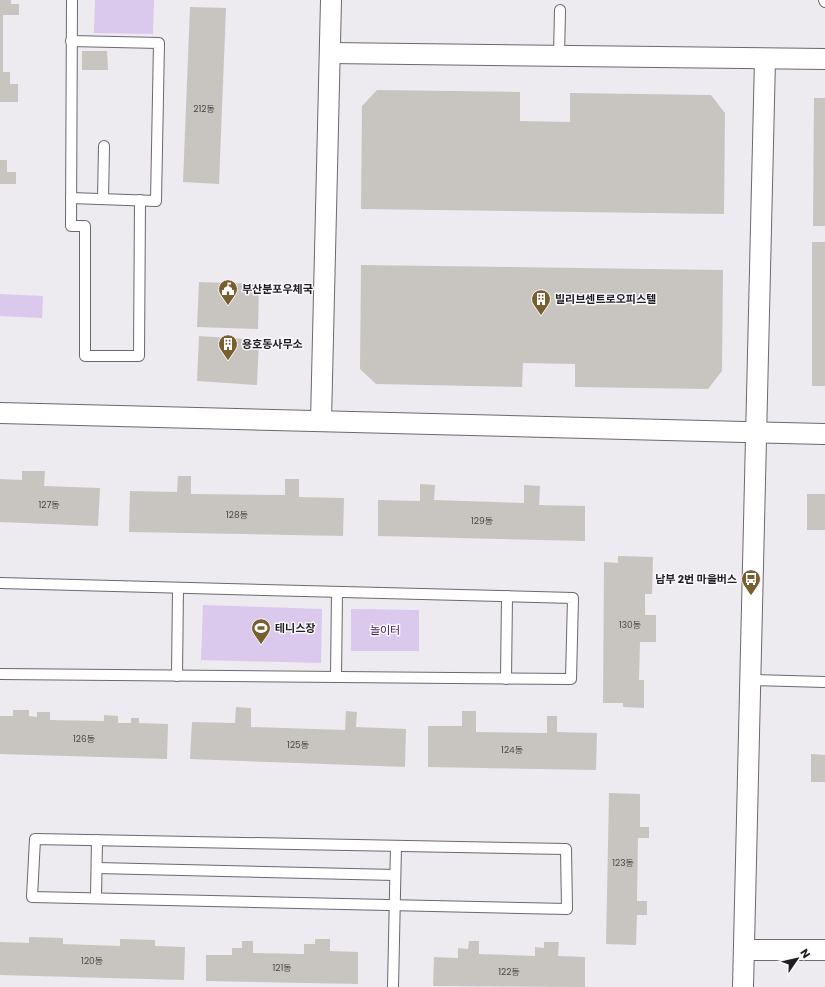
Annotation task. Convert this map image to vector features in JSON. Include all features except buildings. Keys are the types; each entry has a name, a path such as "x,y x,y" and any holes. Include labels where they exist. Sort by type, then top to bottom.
{"street":[{"path":"321,421 331,0"},
{"path":"330,53 825,59"},
{"path":"743,987 765,59"},
{"path":"0,413 825,434"},
{"path":"744,950 825,950"}],"lane":[{"path":"72,0 71,226 85,226 85,356 140,356 140,200"},
{"path":"559,56 560,10"},
{"path":"70,198 156,201 158,43 72,41"},
{"path":"103,199 104,146"},
{"path":"0,583 572,598 571,679 0,674"},
{"path":"177,676 178,588"},
{"path":"336,677 337,592"},
{"path":"506,679 507,596"},
{"path":"750,680 825,682"},
{"path":"35,839 97,840 566,850 566,910 32,897 35,839"},
{"path":"96,898 97,840"},
{"path":"393,987 396,846"},
{"path":"97,868 396,875"}],"green space":[{"path":"95,0 154,0 153,34 94,33"},
{"path":"0,294 43,296 42,318 0,316"},
{"name":"테니스장","path":"203,605 322,609 321,663 201,660"},
{"name":"놀이터","path":"351,609 419,610 419,651 351,651"}],"place":[{"name":"부산분포우체국","path":"228,306"},
{"name":"빌리브센트로오피스텔","path":"541,316"},
{"name":"용호동사무소","path":"228,361"},
{"name":"남부 2번 마을버스","path":"751,596"},
{"name":"테니스장","path":"261,645"}]}
